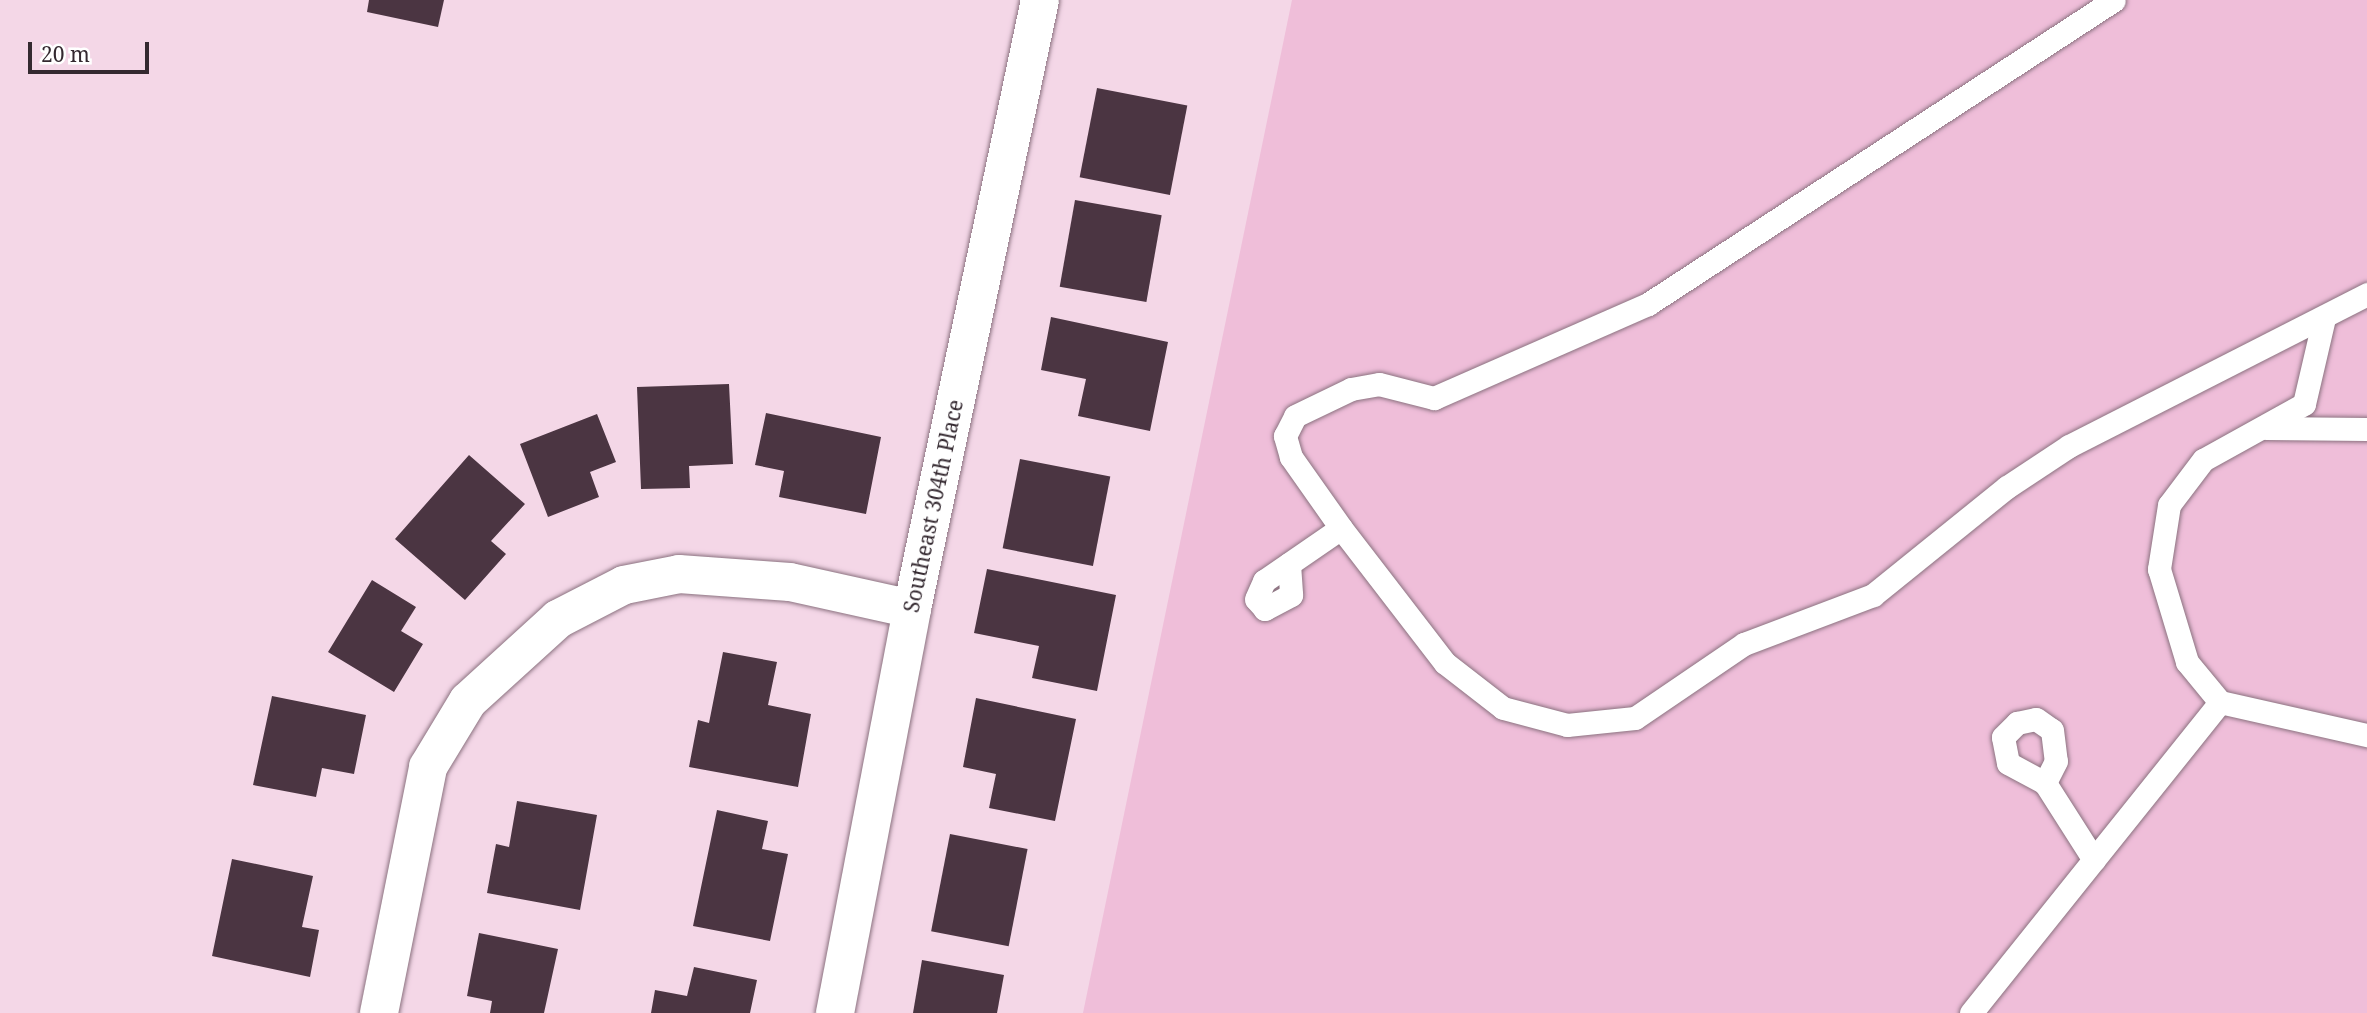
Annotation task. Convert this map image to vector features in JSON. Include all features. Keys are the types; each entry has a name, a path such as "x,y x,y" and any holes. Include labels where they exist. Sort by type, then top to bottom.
{"street":[{"name":"Southeast 304th Place","path":"835,1013 912,609 1040,0"},
{"path":"379,1013 421,789 439,745 468,701 558,620 624,585 679,574 790,582 912,609"}],"lane":[{"path":"2114,0 1648,304 1434,398 1378,384 1351,389 1295,416 1285,436 1292,457 1341,528 1445,663 1503,708 1567,726 1635,718 1744,644 1873,595 2007,487 2069,446 2367,294"},
{"path":"2324,318 2304,404 2266,428 2203,460 2169,505 2159,569 2171,625 2187,662 2220,702 2367,735"},
{"path":"2266,428 2367,429"},
{"path":"1289,564 1341,528"},
{"path":"1971,1013 2220,702"},
{"path":"2045,783 2094,860"}],"shaded area":[{"path":"1292,0 2367,0 2367,1013 1083,1013"}],"building":[{"path":"369,0 444,0 438,27 367,12"},
{"path":"1097,88 1187,106 1170,195 1080,177"},
{"path":"1075,200 1162,215 1146,302 1060,287"},
{"path":"1051,317 1168,342 1150,431 1078,416 1086,379 1041,370"},
{"path":"729,384 733,464 689,466 690,488 641,489 637,387"},
{"path":"766,413 881,437 866,514 779,497 784,471 755,465"},
{"path":"597,414 616,462 590,472 599,497 548,517 520,444"},
{"path":"469,455 525,504 491,541 506,554 465,600 395,539"},
{"path":"1020,459 1110,477 1093,566 1003,548"},
{"path":"987,569 1116,595 1097,691 1032,678 1039,646 974,633"},
{"path":"372,580 416,607 401,631 423,644 394,692 328,652"},
{"path":"723,652 777,662 768,705 811,714 798,787 689,767 698,720 709,723"},
{"path":"272,696 366,715 354,774 322,768 316,797 253,785"},
{"path":"976,698 1076,719 1055,821 989,808 996,774 963,767"},
{"path":"517,801 597,815 580,910 487,893 496,844 509,847"},
{"path":"717,810 768,821 762,849 788,854 770,941 693,926"},
{"path":"950,834 1028,849 1009,946 931,931"},
{"path":"232,859 313,876 302,927 319,930 310,977 212,956"},
{"path":"479,933 558,949 544,1013 490,1013 492,1001 467,996"},
{"path":"922,960 1004,975 997,1013 913,1013"},
{"path":"694,967 757,980 750,1013 651,1013 655,990 687,996"}]}
